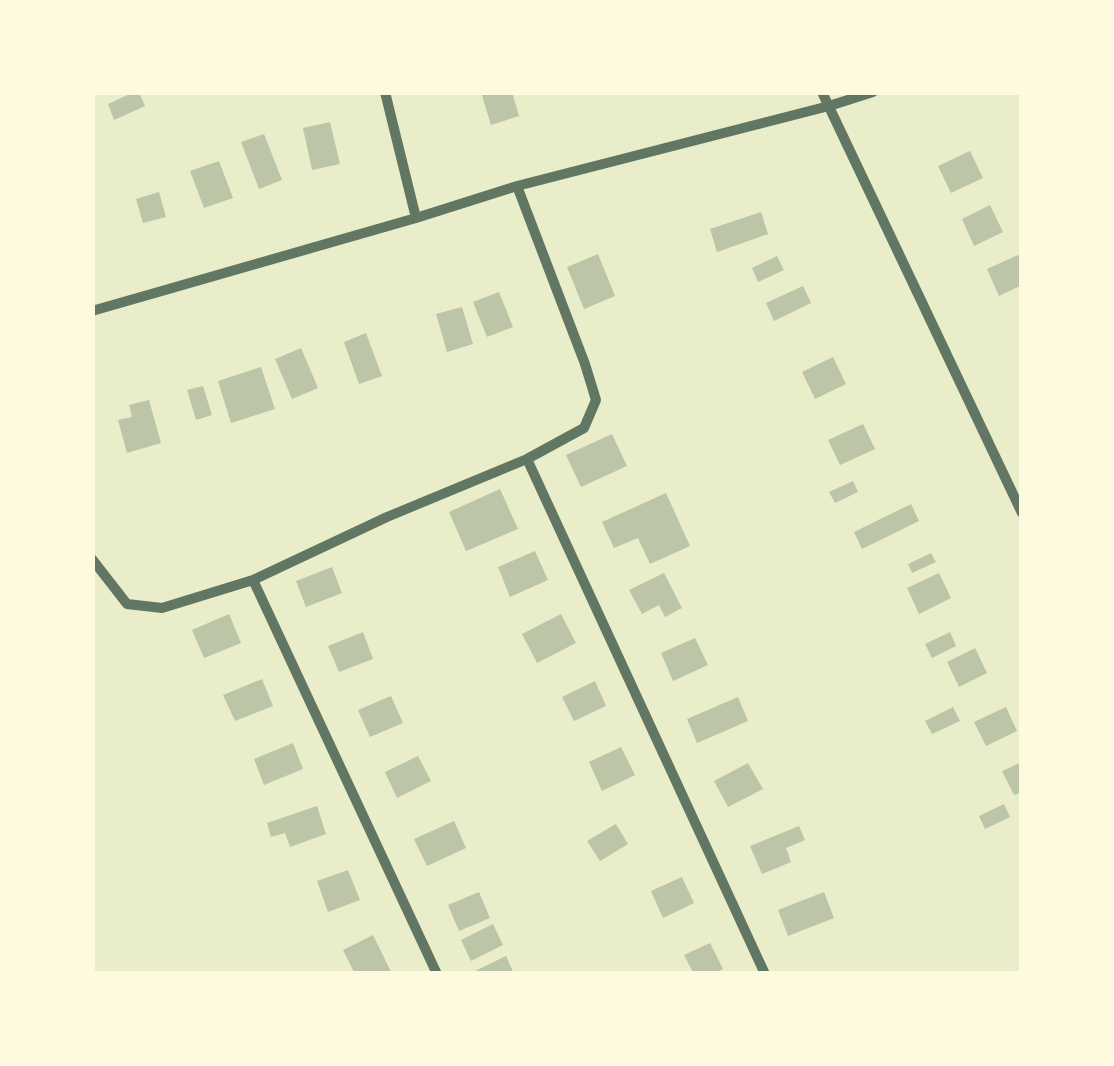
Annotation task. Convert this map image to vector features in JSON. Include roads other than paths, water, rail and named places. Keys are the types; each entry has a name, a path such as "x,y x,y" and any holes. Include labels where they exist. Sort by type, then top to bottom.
{"street":[{"path":"385,92 416,218"},
{"path":"822,92 1022,513"},
{"path":"94,306 416,218 517,186 872,92"},
{"path":"92,559 127,604 162,608 254,580 387,517 527,460 584,428 596,400 586,364 517,186"},
{"path":"527,460 766,974"},
{"path":"254,580 437,974"}]}
